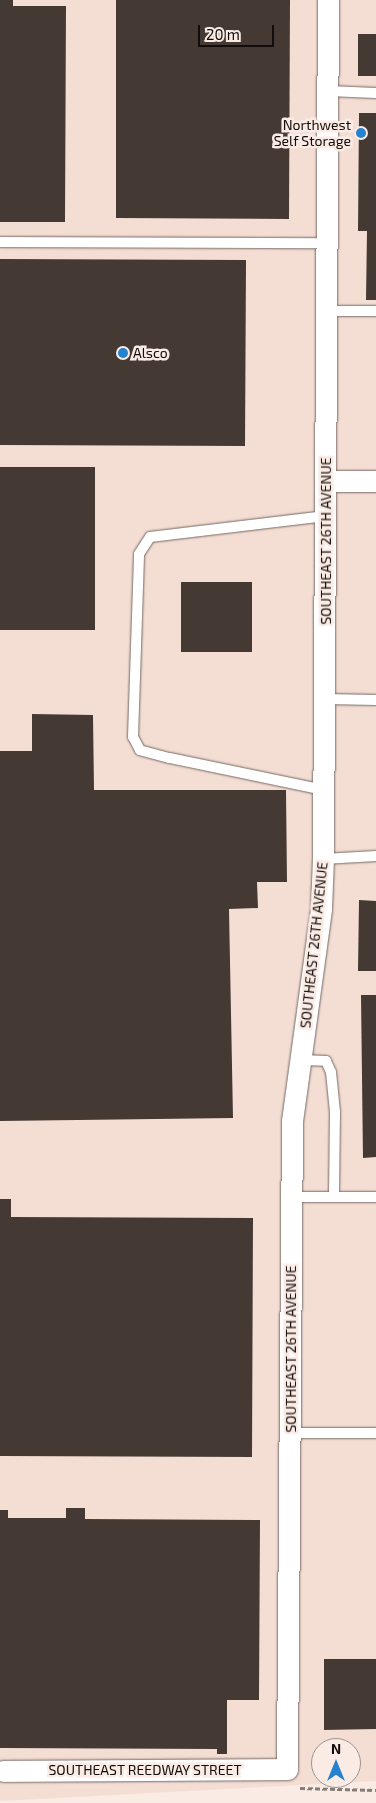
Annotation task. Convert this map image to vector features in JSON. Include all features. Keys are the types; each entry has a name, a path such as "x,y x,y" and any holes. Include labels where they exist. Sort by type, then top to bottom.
{"street":[{"name":"SOUTHEAST 26TH AVENUE","path":"287,1769 292,1120 321,908 323,859 328,0"},
{"path":"326,481 376,481"},
{"name":"SOUTHEAST REEDWAY STREET","path":"3,1771 287,1769"}],"lane":[{"path":"328,91 376,93"},
{"path":"0,242 327,243"},
{"path":"327,311 376,311"},
{"path":"324,790 169,758 140,750 133,737 139,554 150,537 326,516"},
{"path":"325,699 376,700"},
{"path":"323,859 376,856"},
{"path":"301,1060 326,1061 331,1072 335,1112 334,1197"},
{"path":"292,1197 376,1198"},
{"path":"290,1433 376,1432"}],"path":[{"path":"287,1769 294,1784 303,1789 376,1790"}],"shaded area":[{"path":"0,0 376,0 376,1781 361,1782 361,1738 311,1738 311,1784 0,1801"}],"building":[{"path":"0,0 13,0 13,6 66,6 65,222 0,222"},
{"path":"116,0 290,0 289,219 116,218"},
{"path":"358,34 376,34 376,76 358,76"},
{"path":"359,113 376,113 376,300 366,300 367,231 358,231"},
{"name":"Alsco","path":"0,259 246,260 245,446 0,445"},
{"path":"0,467 95,467 95,630 0,630"},
{"path":"181,582 252,582 252,652 181,652"},
{"path":"32,714 93,715 94,790 286,790 287,882 257,882 258,908 229,909 233,1118 0,1121 0,751 32,751"},
{"path":"359,900 376,901 376,971 358,971"},
{"path":"361,995 376,995 376,1157 363,1158"},
{"path":"0,1199 11,1199 11,1217 253,1218 252,1457 0,1456"},
{"path":"66,1508 85,1508 85,1519 260,1520 259,1700 227,1700 227,1754 217,1754 217,1749 0,1748 0,1510 8,1510 8,1518 66,1518"},
{"path":"324,1659 376,1659 376,1729 324,1730"}],"place":[{"name":"Northwest Self Storage","path":"361,133"},
{"name":"Alsco","path":"123,353"}]}
